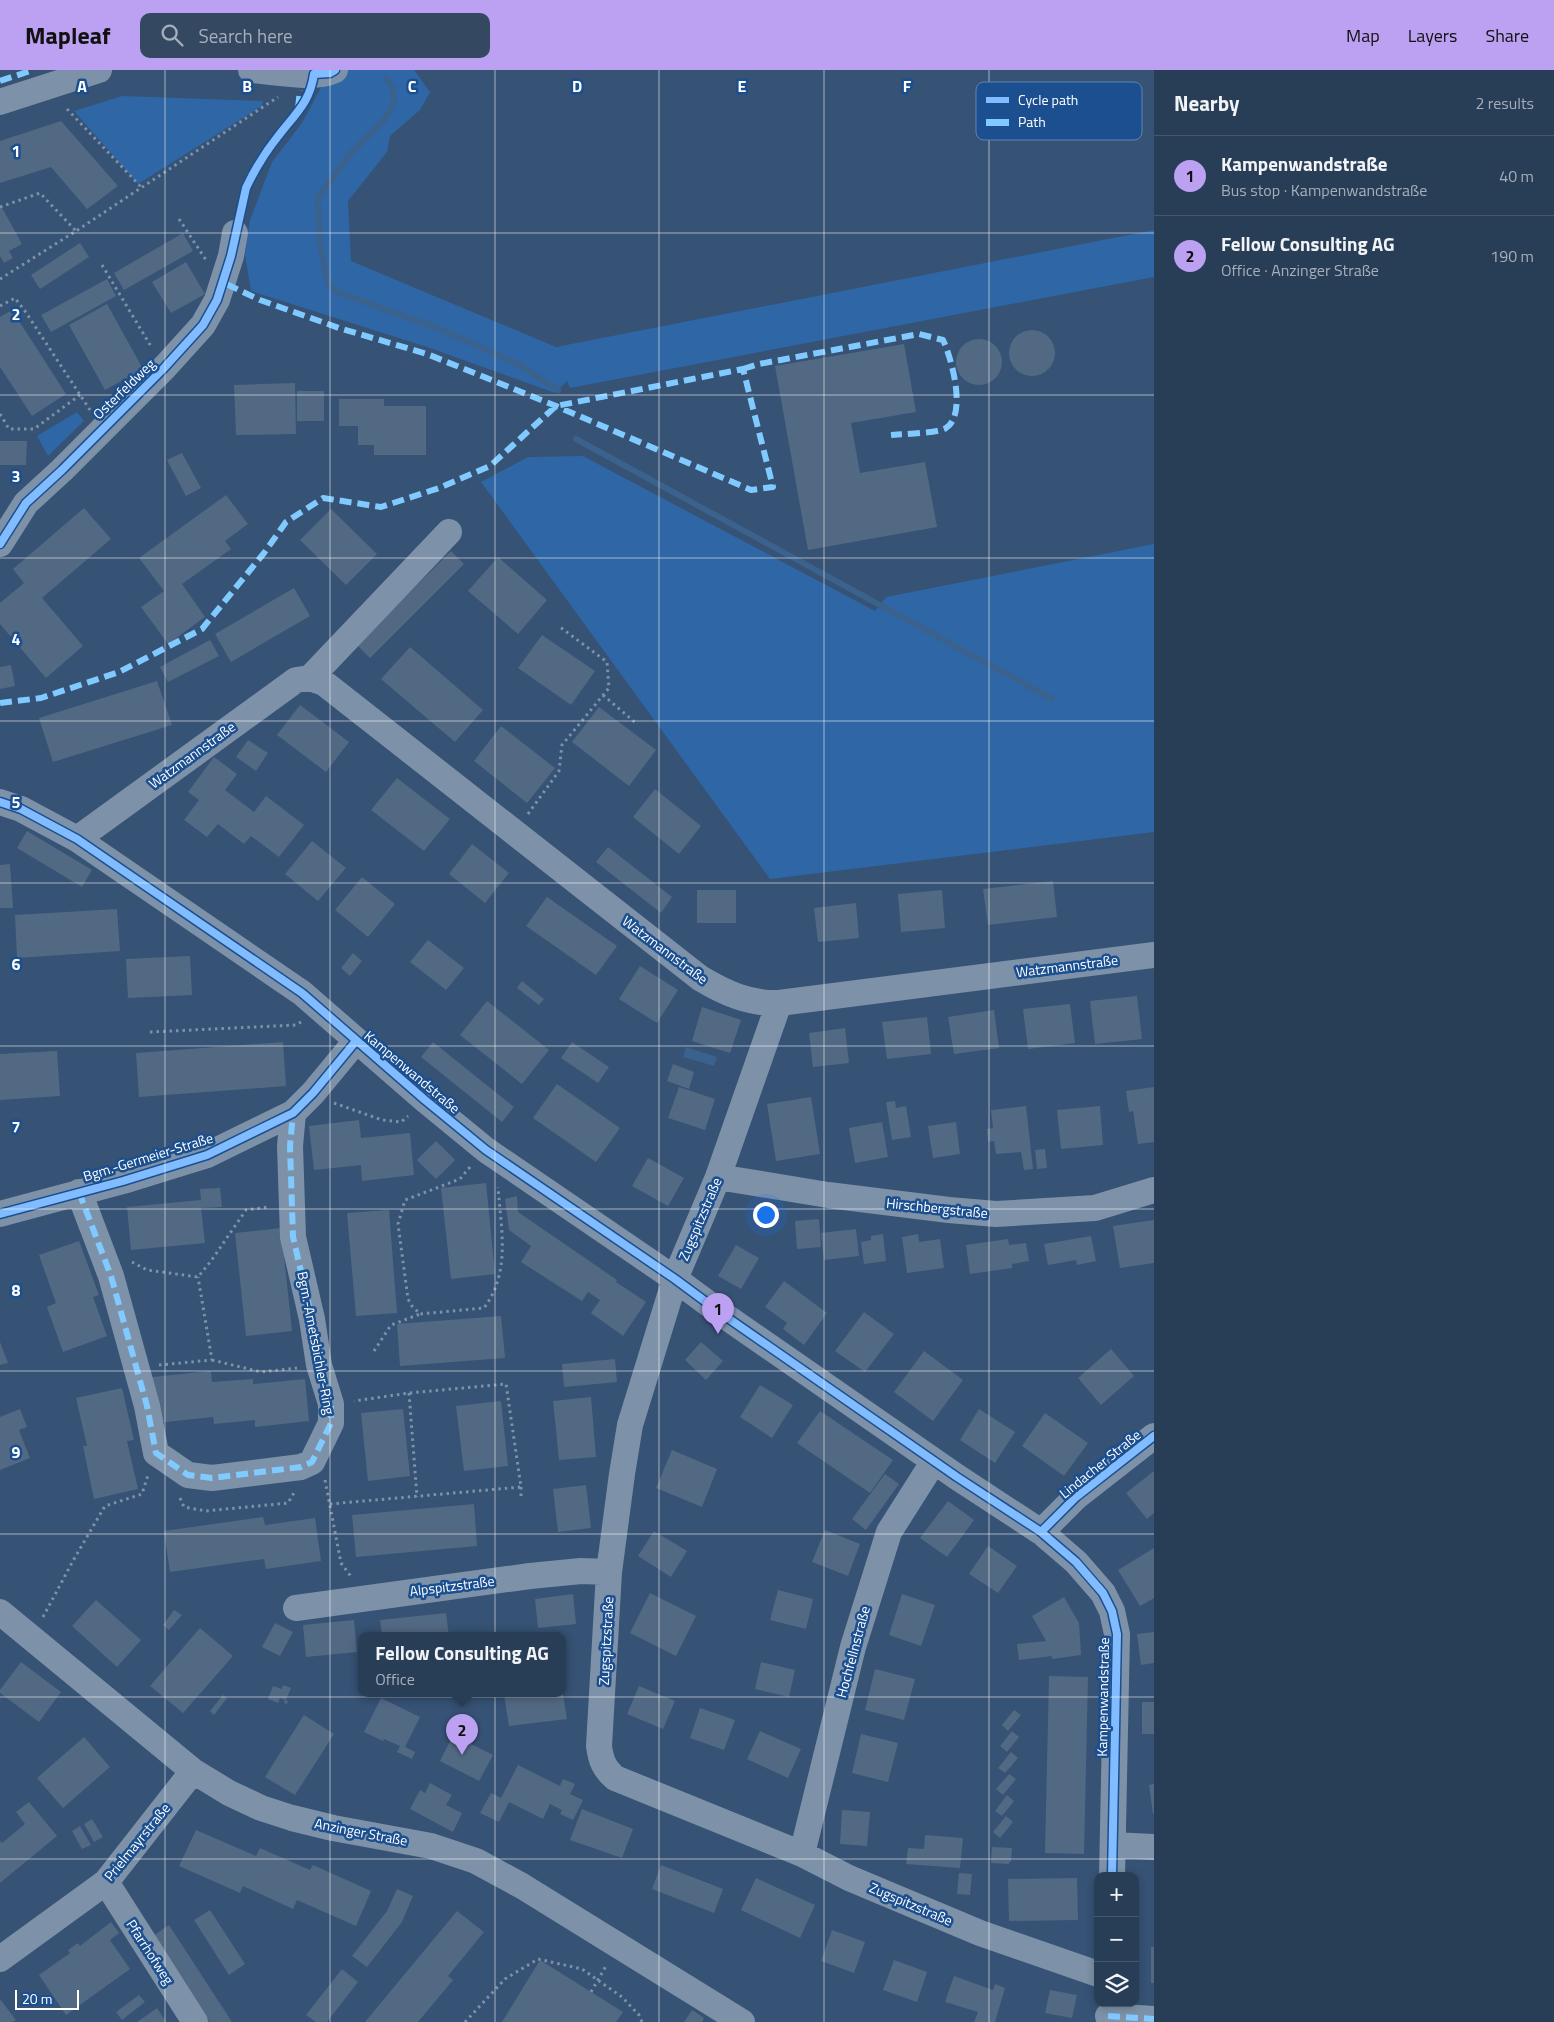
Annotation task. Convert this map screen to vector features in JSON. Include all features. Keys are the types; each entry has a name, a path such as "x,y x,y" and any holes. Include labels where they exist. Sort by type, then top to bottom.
{"street":[{"path":"0,102 99,70"},
{"path":"251,70 314,74 330,73 335,70"},
{"name":"Osterfeldweg","path":"0,544 26,503 62,470 164,368 202,325 217,300 231,256 235,233"},
{"name":"Watzmannstraße","path":"310,678 449,532"},
{"name":"Watzmannstraße","path":"77,838 296,680 310,678 324,683 700,978 723,992 744,999 764,1004 779,1003 1154,955"},
{"name":"Kampenwandstraße","path":"0,802 21,809 77,838 302,993 424,1100 491,1154 675,1279 725,1316 934,1461 1041,1532 1091,1577 1103,1593 1112,1611 1117,1634 1112,1872"},
{"name":"Zugspitzstraße","path":"779,1003 718,1177 675,1279 630,1426 609,1572 599,1746 600,1758 605,1768 615,1778 802,1854 849,1878 980,1934 1094,1973"},
{"name":"Bgm.-Germeier-Straße","path":"0,1214 123,1181 207,1155 293,1113 356,1041"},
{"name":"Bgm.-Ametsbichler-Ring","path":"156,1452 188,1475 212,1478 301,1467 312,1462 331,1423 331,1404 319,1365 312,1319 293,1237 290,1146 293,1113"},
{"name":"Hirschbergstraße","path":"718,1177 828,1195 996,1214 1095,1208 1154,1190"},
{"path":"79,1192 111,1276 147,1406 156,1452"},
{"name":"Lindacher Straße","path":"1041,1532 1076,1497 1154,1436"},
{"name":"Hochfellnstraße","path":"802,1854 853,1647 889,1532 934,1461"},
{"name":"Alpspitzstraße","path":"296,1608 530,1576 581,1571 609,1572"},
{"name":"Anzinger Straße","path":"0,1612 194,1771 229,1793 261,1808 333,1828 431,1846 476,1861 522,1886 616,1945 726,2018"},
{"name":"Prielmayrstraße","path":"0,1959 106,1882 194,1771"},
{"path":"1113,1844 1154,1847"},
{"name":"Pfarrhofweg","path":"106,1882 195,2022"},
{"path":"1108,2014 1154,2019"}],"path":[{"path":"0,278 76,231 278,97 285,97"},
{"path":"67,109 142,188"},
{"path":"0,207 40,193 76,231"},
{"path":"179,218 222,282"},
{"path":"102,265 164,368"},
{"path":"0,306 15,298 26,311 102,428"},
{"path":"0,414 9,429 34,429 80,395"},
{"path":"526,817 560,771 562,745 609,688 606,662 560,627"},
{"path":"604,695 636,724"},
{"path":"150,1032 296,1025 304,1020"},
{"path":"313,1092 336,1104 372,1116 402,1122 424,1100"},
{"path":"420,1314 408,1299 398,1224 405,1200 460,1179 491,1154"},
{"path":"374,1351 391,1325 420,1314 484,1308 493,1297 499,1282 502,1257 491,1154"},
{"path":"198,1277 211,1262 246,1210 292,1205"},
{"path":"100,1246 147,1270 198,1277"},
{"path":"198,1277 212,1360"},
{"path":"136,1368 212,1360 261,1372 319,1365"},
{"path":"331,1404 409,1393 506,1384 521,1497"},
{"path":"409,1393 417,1497"},
{"path":"318,1450 341,1564 356,1583"},
{"path":"47,1612 74,1559 105,1506 142,1494 156,1452"},
{"path":"330,1504 521,1487"},
{"path":"591,1992 616,1945"},
{"path":"465,2022 505,1979 538,1959 582,1969 622,1997 639,2015 642,2022"}],"shaded area":[{"path":"321,70 414,70 430,92 420,110 390,136 387,152 348,201 351,261 556,347 1154,230 1154,277 570,388 567,381 555,393 430,348 251,291 245,255 250,220 272,162 302,123 324,82"},
{"path":"122,96 263,101 262,106 138,184 74,111"},
{"path":"77,412 84,421 48,456 37,436"},
{"path":"583,456 875,611 886,597 1154,544 1154,832 770,879 481,482 528,457"},
{"path":"686,1047 717,1057 714,1066 683,1057"}],"building":[{"path":"61,121 118,186 87,209 51,167 0,183 0,141"},
{"path":"1,206 22,244 9,251 13,258 4,263 0,256"},
{"path":"183,233 193,251 124,290 114,273"},
{"path":"80,243 89,257 40,289 31,275"},
{"path":"186,262 205,294 171,313 152,282"},
{"path":"107,279 116,296 51,332 41,315"},
{"path":"107,304 143,369 105,390 69,325"},
{"path":"12,310 66,394 32,416 0,367 0,317"},
{"path":"1032,330 1045,334 1051,340 1055,353 1051,366 1045,372 1032,376 1019,372 1013,366 1009,353 1013,340 1019,334"},
{"path":"979,339 992,343 998,349 1002,362 998,375 992,381 979,385 966,381 960,375 956,362 960,349 966,343"},
{"path":"904,344 916,412 851,423 860,473 925,462 937,527 808,550 775,366"},
{"path":"295,383 296,434 236,435 234,385"},
{"path":"297,391 324,391 324,421 297,421"},
{"path":"339,399 384,399 384,406 426,406 426,455 374,455 374,445 358,445 358,426 339,426"},
{"path":"0,441 27,441 26,465 0,465"},
{"path":"182,453 201,488 186,496 167,460"},
{"path":"226,495 248,524 225,541 231,549 182,584 205,617 168,644 141,607 164,591 139,558"},
{"path":"84,508 111,539 42,598 83,646 46,678 0,624 0,603 24,583 13,569"},
{"path":"331,509 377,554 346,585 300,540"},
{"path":"451,551 464,564 370,658 357,645"},
{"path":"498,557 547,600 518,634 468,591"},
{"path":"294,588 310,616 231,662 215,634"},
{"path":"542,635 595,671 571,705 518,668"},
{"path":"210,640 219,656 168,682 160,667"},
{"path":"410,647 483,710 455,742 381,679"},
{"path":"11,665 15,686 0,689 0,667"},
{"path":"157,681 172,725 53,762 39,718"},
{"path":"300,705 349,742 326,772 277,735"},
{"path":"599,707 656,750 629,786 572,742"},
{"path":"501,726 555,768 527,803 474,761"},
{"path":"248,740 268,753 256,771 236,757"},
{"path":"214,757 237,774 225,790 254,812 266,796 304,825 279,857 251,836 244,844 218,824 207,837 184,820 199,800 188,792"},
{"path":"397,778 450,819 424,851 371,810"},
{"path":"655,789 701,826 679,854 633,817"},
{"path":"27,831 92,870 82,887 17,848"},
{"path":"312,841 346,868 318,901 285,874"},
{"path":"472,844 509,873 485,903 449,874"},
{"path":"608,847 672,897 661,913 596,862"},
{"path":"10,864 13,908 0,908 0,865"},
{"path":"362,877 395,904 368,937 335,910"},
{"path":"1053,881 1057,917 988,925 983,889"},
{"path":"697,890 736,890 736,923 697,923"},
{"path":"942,890 945,928 901,932 898,894"},
{"path":"547,897 617,946 596,975 526,926"},
{"path":"856,903 859,938 818,942 814,908"},
{"path":"117,909 120,951 17,958 15,915"},
{"path":"428,940 464,968 446,990 410,962"},
{"path":"353,953 362,961 350,976 341,968"},
{"path":"190,956 192,995 128,998 126,959"},
{"path":"640,966 678,990 657,1023 619,999"},
{"path":"522,981 544,999 539,1005 517,988"},
{"path":"1137,996 1142,1039 1095,1044 1090,1001"},
{"path":"487,1001 549,1050 522,1084 460,1035"},
{"path":"1070,1004 1075,1043 1028,1049 1023,1009"},
{"path":"702,1007 741,1020 730,1053 692,1041"},
{"path":"994,1010 999,1048 954,1054 948,1017"},
{"path":"927,1017 931,1054 887,1059 882,1022"},
{"path":"845,1028 849,1063 813,1067 809,1033"},
{"path":"283,1042 286,1086 139,1097 136,1053"},
{"path":"433,1042 514,1107 502,1122 421,1057"},
{"path":"572,1042 609,1067 598,1083 561,1058"},
{"path":"57,1051 60,1096 0,1100 0,1054"},
{"path":"673,1064 694,1072 689,1089 667,1081"},
{"path":"557,1084 620,1128 596,1162 533,1118"},
{"path":"679,1087 715,1099 705,1130 668,1118"},
{"path":"1154,1087 1154,1142 1138,1144 1133,1111 1129,1112 1126,1091"},
{"path":"811,1097 820,1154 776,1161 767,1104"},
{"path":"895,1101 896,1108 906,1106 911,1137 892,1140 886,1102"},
{"path":"1026,1106 1033,1169 1024,1170 1021,1152 996,1154 994,1141 988,1142 987,1129 993,1128 991,1110"},
{"path":"1100,1106 1103,1145 1061,1149 1057,1110"},
{"path":"359,1120 361,1138 410,1133 414,1175 362,1181 361,1165 314,1170 309,1126"},
{"path":"882,1122 888,1157 855,1163 849,1128"},
{"path":"956,1122 960,1154 933,1158 928,1126"},
{"path":"436,1141 455,1160 436,1179 417,1160"},
{"path":"1045,1149 1047,1168 1037,1169 1035,1150"},
{"path":"648,1158 684,1178 668,1206 632,1186"},
{"path":"486,1183 495,1274 451,1279 441,1188"},
{"path":"220,1188 222,1207 201,1208 205,1243 131,1250 127,1207 201,1200 200,1189"},
{"path":"517,1196 518,1212 646,1302 623,1336 591,1313 600,1300 588,1292 582,1301 521,1262 531,1246 509,1230 505,1199"},
{"path":"389,1210 397,1313 356,1316 347,1213"},
{"path":"819,1219 821,1247 797,1249 795,1221"},
{"path":"1154,1220 1154,1263 1120,1268 1113,1226"},
{"path":"281,1228 292,1331 246,1336 235,1233"},
{"path":"856,1229 859,1256 824,1260 821,1233"},
{"path":"883,1234 886,1261 864,1264 861,1242 871,1240 871,1236"},
{"path":"918,1234 919,1242 940,1239 944,1268 907,1273 902,1237"},
{"path":"1091,1236 1096,1261 1077,1265 1076,1260 1048,1265 1044,1244"},
{"path":"1008,1239 1009,1245 1026,1243 1029,1261 1012,1264 1012,1268 970,1274 966,1245"},
{"path":"79,1241 99,1295 93,1297 107,1336 63,1352 47,1307 56,1303 39,1255"},
{"path":"736,1245 759,1258 741,1289 718,1276"},
{"path":"784,1281 827,1313 804,1345 783,1329 787,1323 765,1307"},
{"path":"864,1312 894,1334 865,1372 835,1351"},
{"path":"501,1316 505,1358 400,1366 397,1324"},
{"path":"0,1342 8,1363 0,1365"},
{"path":"701,1342 723,1361 706,1380 685,1360"},
{"path":"1111,1349 1134,1376 1101,1405 1078,1378"},
{"path":"924,1351 963,1380 933,1421 894,1392"},
{"path":"615,1359 617,1382 564,1387 562,1364"},
{"path":"211,1371 212,1382 253,1379 253,1384 305,1379 309,1421 255,1427 255,1420 214,1424 213,1417 157,1423 152,1377"},
{"path":"760,1385 793,1405 772,1438 740,1417"},
{"path":"122,1388 134,1440 127,1441 138,1489 94,1499 83,1446 87,1446 76,1398"},
{"path":"591,1397 596,1457 559,1460 553,1401"},
{"path":"501,1401 508,1466 464,1471 456,1406"},
{"path":"20,1409 27,1427 19,1430 30,1458 0,1470 0,1417"},
{"path":"403,1409 410,1476 368,1481 361,1413"},
{"path":"979,1409 1015,1432 995,1463 960,1440"},
{"path":"820,1411 893,1460 870,1493 797,1443"},
{"path":"1045,1413 1088,1443 1064,1476 1022,1446"},
{"path":"672,1450 717,1469 702,1507 656,1488"},
{"path":"1154,1471 1154,1513 1147,1519 1126,1493"},
{"path":"885,1474 899,1484 866,1530 852,1519"},
{"path":"586,1485 591,1528 558,1532 553,1489"},
{"path":"948,1501 974,1520 947,1557 920,1538"},
{"path":"474,1504 477,1546 356,1557 352,1515"},
{"path":"263,1517 265,1525 315,1518 321,1561 266,1569 264,1559 170,1572 164,1531"},
{"path":"825,1530 860,1544 848,1576 812,1562"},
{"path":"654,1531 687,1551 671,1577 638,1556"},
{"path":"988,1546 1017,1566 998,1593 969,1574"},
{"path":"1154,1548 1154,1598 1140,1606 1118,1570"},
{"path":"778,1590 813,1599 806,1629 770,1620"},
{"path":"650,1593 696,1616 676,1656 630,1633"},
{"path":"573,1594 576,1624 538,1628 535,1599"},
{"path":"902,1594 935,1605 921,1646 889,1635"},
{"path":"1064,1597 1079,1623 1081,1655 1052,1659 1052,1656 1019,1660 1017,1644 1046,1641 1032,1616"},
{"path":"96,1600 141,1640 117,1667 72,1626"},
{"path":"174,1610 182,1615 169,1630 163,1625"},
{"path":"446,1613 448,1632 382,1632 380,1620"},
{"path":"354,1620 357,1652 306,1657 303,1625"},
{"path":"275,1623 293,1632 280,1656 262,1647"},
{"path":"200,1628 233,1656 183,1713 150,1686"},
{"path":"1154,1632 1154,1663 1141,1665 1137,1634"},
{"path":"21,1662 61,1692 39,1722 0,1693 0,1690"},
{"path":"761,1662 795,1670 789,1697 755,1689"},
{"path":"875,1669 915,1679 904,1720 865,1710"},
{"path":"1049,1676 1088,1677 1084,1854 1045,1853"},
{"path":"283,1685 291,1688 286,1700 288,1701 287,1704 284,1703 285,1700 280,1698 278,1703 268,1699 273,1686 282,1689"},
{"path":"639,1686 675,1701 663,1729 627,1714"},
{"path":"223,1695 227,1698 214,1715 210,1711"},
{"path":"504,1697 563,1697 567,1719 509,1726"},
{"path":"381,1698 420,1717 405,1747 415,1752 412,1759 397,1752 400,1746 384,1739 383,1741 364,1732"},
{"path":"1142,1702 1154,1702 1154,1734 1142,1734"},
{"path":"700,1708 735,1720 724,1750 690,1738"},
{"path":"1014,1710 1021,1715 1008,1731 1002,1725"},
{"path":"304,1715 334,1734 295,1795 265,1777"},
{"path":"760,1731 801,1749 788,1778 747,1759"},
{"path":"1012,1731 1019,1737 1007,1752 1000,1746"},
{"path":"861,1734 898,1743 888,1782 852,1773"},
{"path":"453,1735 493,1755 479,1781 440,1761"},
{"path":"84,1737 110,1767 63,1808 37,1778"},
{"path":"1011,1752 1018,1758 1005,1773 998,1768"},
{"path":"518,1765 560,1786 563,1779 575,1784 570,1794 583,1800 573,1820 560,1814 562,1810 550,1804 543,1819 509,1802 499,1822 480,1813 491,1793 501,1798"},
{"path":"1009,1774 1016,1779 1003,1795 996,1789"},
{"path":"430,1783 452,1795 446,1805 462,1813 453,1832 410,1809 420,1790 425,1793"},
{"path":"1154,1784 1154,1814 1153,1814 1149,1785"},
{"path":"1007,1795 1014,1801 1002,1816 995,1811"},
{"path":"29,1802 57,1836 0,1883 0,1841 2,1843 25,1824 16,1812"},
{"path":"582,1809 633,1829 622,1858 570,1840"},
{"path":"842,1810 870,1812 867,1846 840,1844"},
{"path":"1006,1816 1013,1822 1000,1838 993,1832"},
{"path":"92,1819 103,1837 94,1842 84,1824"},
{"path":"80,1826 91,1845 82,1849 72,1831"},
{"path":"196,1830 256,1856 260,1848 310,1870 313,1865 371,1891 356,1926 297,1900 293,1909 243,1886 240,1893 179,1866"},
{"path":"925,1835 963,1838 960,1868 906,1864 908,1848 924,1849"},
{"path":"992,1847 1012,1848 1011,1862 1009,1864 991,1863"},
{"path":"661,1865 723,1889 714,1913 652,1889"},
{"path":"959,1873 972,1874 970,1895 957,1894"},
{"path":"756,1878 815,1905 800,1938 741,1910"},
{"path":"1077,1878 1078,1920 1009,1921 1008,1879"},
{"path":"397,1889 413,1896 402,1922 367,1967 352,1956 387,1911"},
{"path":"210,1910 245,1964 229,1975 194,1920"},
{"path":"457,1911 484,1932 448,1976 453,1980 418,2022 365,2022"},
{"path":"111,1922 119,1933 110,1940 130,1969 66,2015 39,1975 70,1953 68,1950 78,1943 80,1946"},
{"path":"169,1925 232,2022 209,2022 153,1936"},
{"path":"832,1930 865,1942 854,1973 821,1961"},
{"path":"1151,1947 1154,1947 1154,1983 1151,1983"},
{"path":"540,1960 623,2012 616,2022 502,2022"},
{"path":"894,1960 927,1972 917,2002 883,1990"},
{"path":"342,1969 358,1982 327,2022 316,2022 306,2015"},
{"path":"954,1976 993,1990 995,1984 1005,1988 995,2022 974,2022 978,2012 945,2002"},
{"path":"1050,1990 1077,1995 1072,2018 1045,2013"},
{"path":"139,1995 145,2002 122,2020 116,2012"},
{"path":"0,1999 16,2020 13,2022 0,2022"},
{"path":"157,2008 166,2022 137,2022"},
{"path":"692,2010 704,2018 702,2022 684,2022"}],"waterway":[{"path":"386,79 393,88 394,103 384,120 350,154 318,198 320,245 329,285 337,292 440,329 520,365 558,390"},
{"path":"576,439 1052,699"}],"marked path":[{"path":"0,81 33,70"},
{"path":"298,108 300,90"},
{"path":"0,703 41,698 119,672 202,629 264,553 286,522 323,498 381,507 439,488 490,466 556,406 743,369 773,487 751,490 556,406 427,354 339,328 260,300 222,282"},
{"path":"743,369 759,364 919,334 943,340 956,386 956,411 952,421 942,430 891,435"},
{"path":"79,1192 111,1276 147,1406 156,1453 188,1475 212,1478 301,1467 312,1462 331,1423 331,1404 319,1365 312,1319 293,1237 290,1146 293,1113"},
{"path":"1108,2016 1154,2019"}],"cycle path":[{"path":"0,544 26,503 62,470 164,368 203,325 217,300 231,256 249,181 270,147 306,100 314,74 330,73 335,70"},
{"path":"0,802 21,809 77,839 302,993 425,1100 486,1150 675,1279 725,1316 957,1477 1041,1532 1076,1562 1103,1593 1112,1611 1117,1634 1112,1872"},
{"path":"0,1214 123,1181 207,1155 293,1113 313,1093 356,1041"},
{"path":"1041,1532 1076,1497 1154,1436"}],"place":[{"name":"Kampenwandstraße","path":"718,1334"},
{"name":"Fellow Consulting AG","path":"462,1755"}]}
